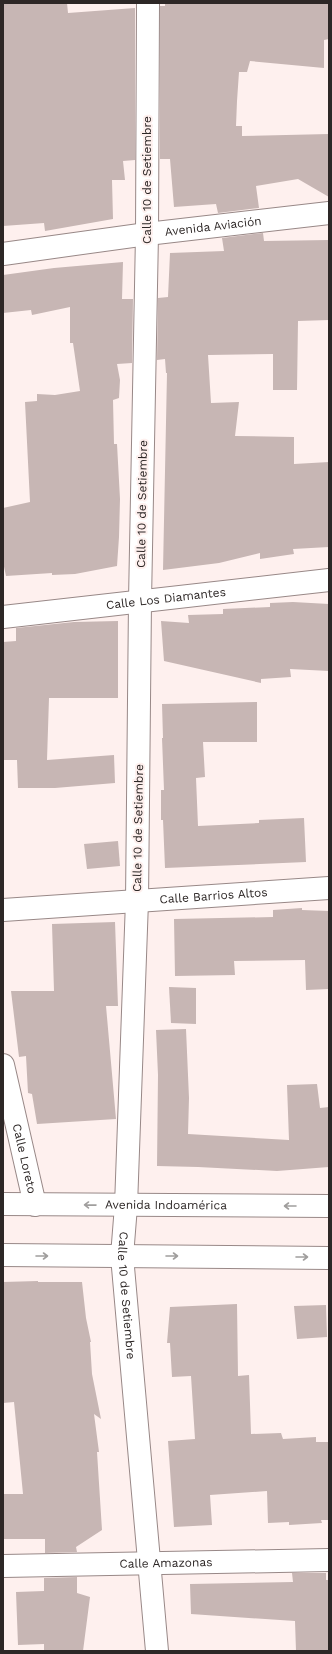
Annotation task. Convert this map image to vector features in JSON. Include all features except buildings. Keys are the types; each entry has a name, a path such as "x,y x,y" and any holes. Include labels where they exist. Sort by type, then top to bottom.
{"street":[{"name":"Calle 10 de Setiembre","path":"148,3 147,234 140,601 137,901 126,1206 122,1256 157,1651"},
{"name":"Avenida Aviación","path":"3,254 147,234 329,213"},
{"name":"Calle Los Diamantes","path":"3,617 329,580"},
{"name":"Calle Barrios Altos","path":"3,910 329,888"},
{"name":"Calle Loreto","path":"3,1065 35,1205"},
{"name":"Avenida Indoamérica","path":"3,1204 126,1206 329,1206"},
{"path":"3,1255 329,1258"},
{"name":"Calle Amazonas","path":"3,1566 329,1560"}]}
